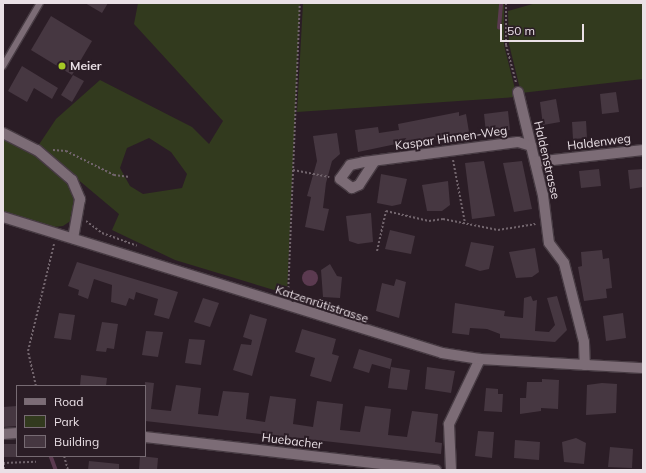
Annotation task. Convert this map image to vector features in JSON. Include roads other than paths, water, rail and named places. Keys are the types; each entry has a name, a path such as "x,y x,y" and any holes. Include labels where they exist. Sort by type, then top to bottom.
{"street":[{"name":"Haldenstrasse","path":"518,92 543,195 545,223 549,243 564,263 584,342 585,365"},
{"path":"3,133 44,157 76,186 78,214 73,238"},
{"name":"Kaspar Hinnen-Weg","path":"374,162 359,185 352,188 340,179 350,165 518,142 530,146"},
{"name":"Haldenweg","path":"535,162 643,150"},
{"name":"Katzenrütistrasse","path":"3,217 290,301 403,344 480,359 643,368"},
{"path":"451,470 450,424 480,359"},
{"path":"3,434 16,433"},
{"name":"Huebacher","path":"146,437 436,470"}],"lane":[{"path":"3,66 40,3"}],"waterway":[{"path":"499,28 501,3"},
{"path":"51,457 56,470"}],"place":[{"name":"Meier","path":"62,66"}]}
